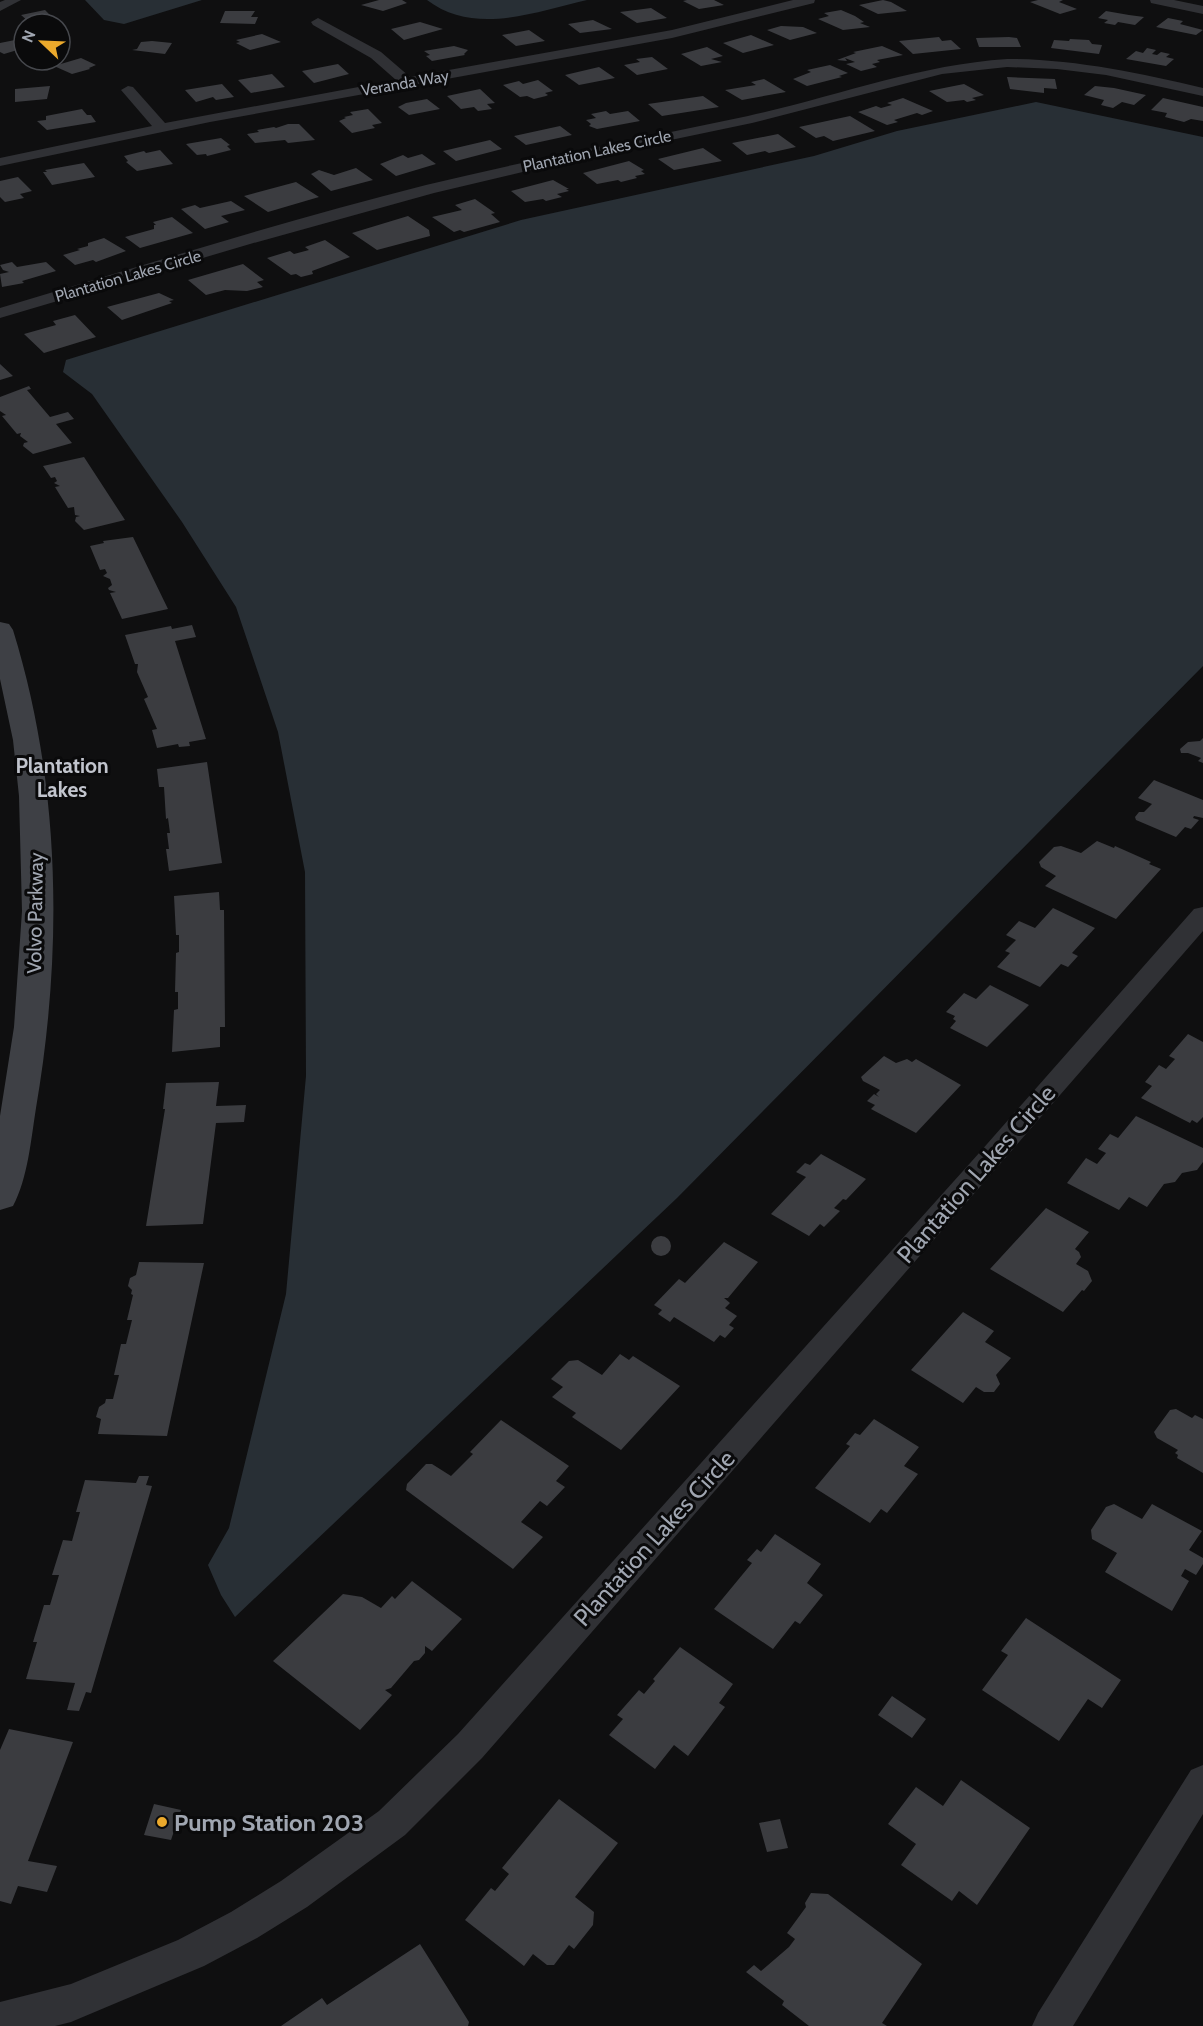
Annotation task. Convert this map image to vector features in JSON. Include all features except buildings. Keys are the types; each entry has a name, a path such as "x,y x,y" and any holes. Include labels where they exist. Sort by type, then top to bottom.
{"main road":[{"name":"Volvo Parkway","path":"0,630 26,738 34,805 38,877 31,1016 19,1099 0,1196"}],"street":[{"path":"0,7 15,0"},
{"name":"Veranda Way","path":"0,162 162,128 672,34 809,0"},
{"path":"1156,0 1203,10"},
{"path":"318,22 376,56 408,83"},
{"name":"Plantation Lakes Circle","path":"0,312 424,190 550,160 805,107 943,69 999,63 1052,64 1119,73 1203,92"},
{"path":"128,90 162,128"},
{"name":"Plantation Lakes Circle","path":"0,2021 71,2003 190,1953 294,1894 392,1824 470,1746 1203,915"},
{"path":"1051,2026 1203,1782"}],"shaded area":[{"path":"85,0 202,0 124,24 104,20"},
{"path":"427,0 587,0 526,15 485,19 465,17 445,11"},
{"path":"1036,102 1203,137 1203,666 677,1198 235,1617 221,1595 208,1565 229,1528 286,1294 306,1076 305,872 278,732 236,607 182,522 92,394 63,372 66,360 521,220 814,156 897,131"}],"place":[{"name":"Pump Station 203","path":"162,1822"}],"district":[{"name":"Plantation Lakes","path":"62,777"}]}
